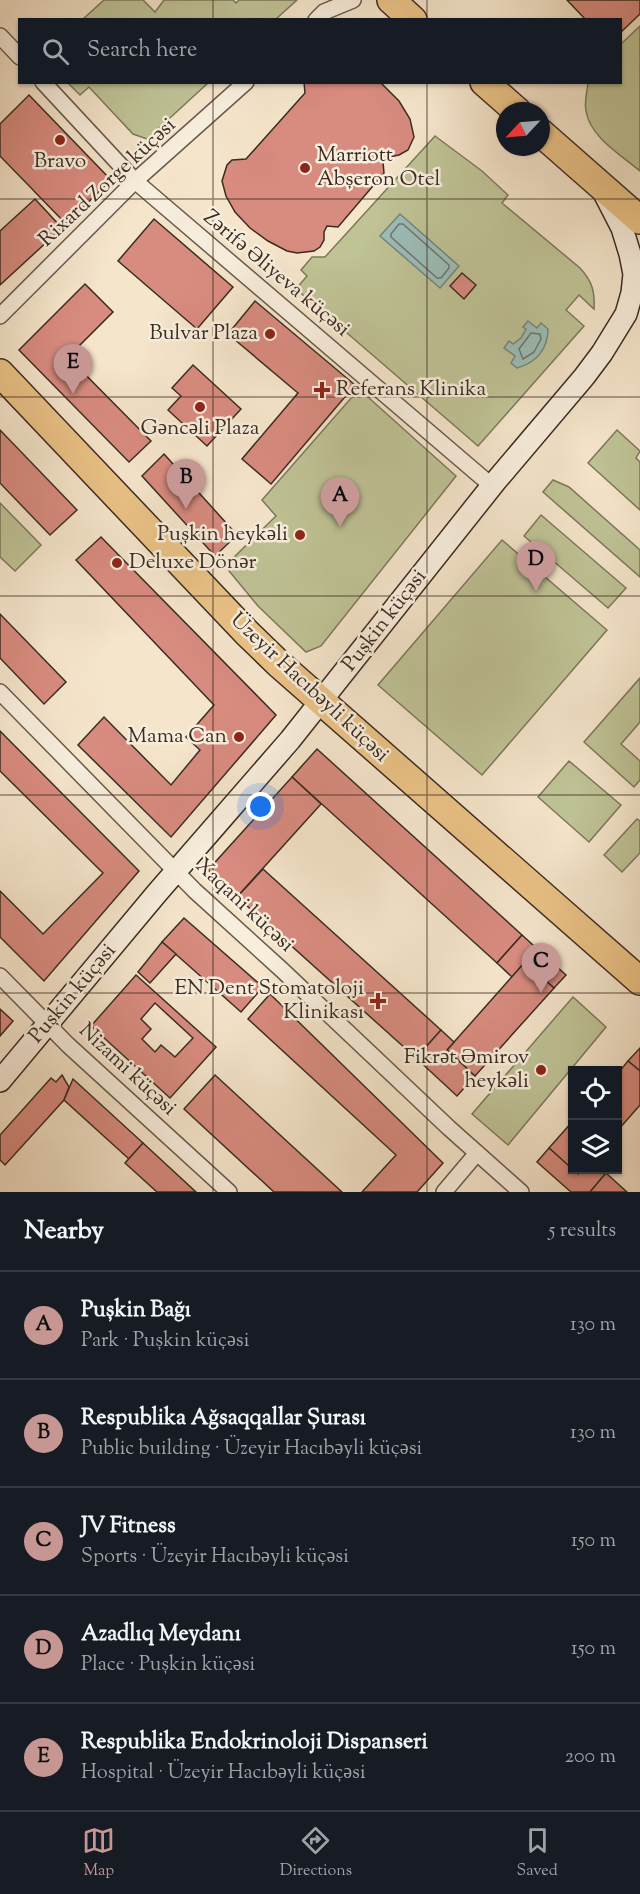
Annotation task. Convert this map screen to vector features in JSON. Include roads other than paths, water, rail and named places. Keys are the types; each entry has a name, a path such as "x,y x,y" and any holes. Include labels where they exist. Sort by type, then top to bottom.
{"highway":[{"path":"391,0 411,18"},
{"path":"486,84 507,102"},
{"path":"550,141 640,220"},
{"name":"Üzeyir Hacıbəyli küçəsi","path":"0,373 246,632 321,702 640,981"}],"main road":[{"name":"Puşkin küçəsi","path":"0,1082 290,740 492,486 602,353 626,314 634,274 618,218 599,185"}],"street":[{"path":"318,18 324,12 353,0"},
{"path":"0,36 18,55"},
{"name":"Zərifə Əliyeva küçəsi","path":"46,84 135,181 492,486"},
{"name":"Rixard Zorge küçəsi","path":"0,316 135,181 244,84"},
{"name":"Xaqani küçəsi","path":"0,692 176,872 520,1192"},
{"name":"Nizami küçəsi","path":"0,976 68,1046 229,1192"},
{"path":"444,1192 477,1153"}],"water":[{"path":"400,214 459,266 440,288 380,236"},
{"path":"528,321 537,328 541,323 548,329 546,343 535,359 517,368 511,363 515,356 504,348 509,341 513,344 521,338 526,329 523,327"}],"place":[{"name":"Bravo","path":"60,140"},
{"name":"Marriott Abşeron Otel","path":"305,168"},
{"name":"Bulvar Plaza","path":"270,334"},
{"name":"Referans Klinika","path":"322,390"},
{"name":"Respublika Endokrinoloji Dispanseri","path":"73,394"},
{"name":"Gəncəli Plaza","path":"200,407"},
{"name":"Respublika Ağsaqqallar Şurası","path":"186,509"},
{"name":"Puşkin Bağı","path":"340,527"},
{"name":"Puşkin heykəli","path":"300,535"},
{"name":"Deluxe Dönər","path":"117,563"},
{"name":"Azadlıq Meydanı","path":"536,591"},
{"name":"Mama Can","path":"239,737"},
{"name":"JV Fitness","path":"541,993"},
{"name":"EN Dent Stomatoloji Klinikası","path":"378,1001"},
{"name":"Fikrət Əmirov heykəli","path":"541,1070"}]}
